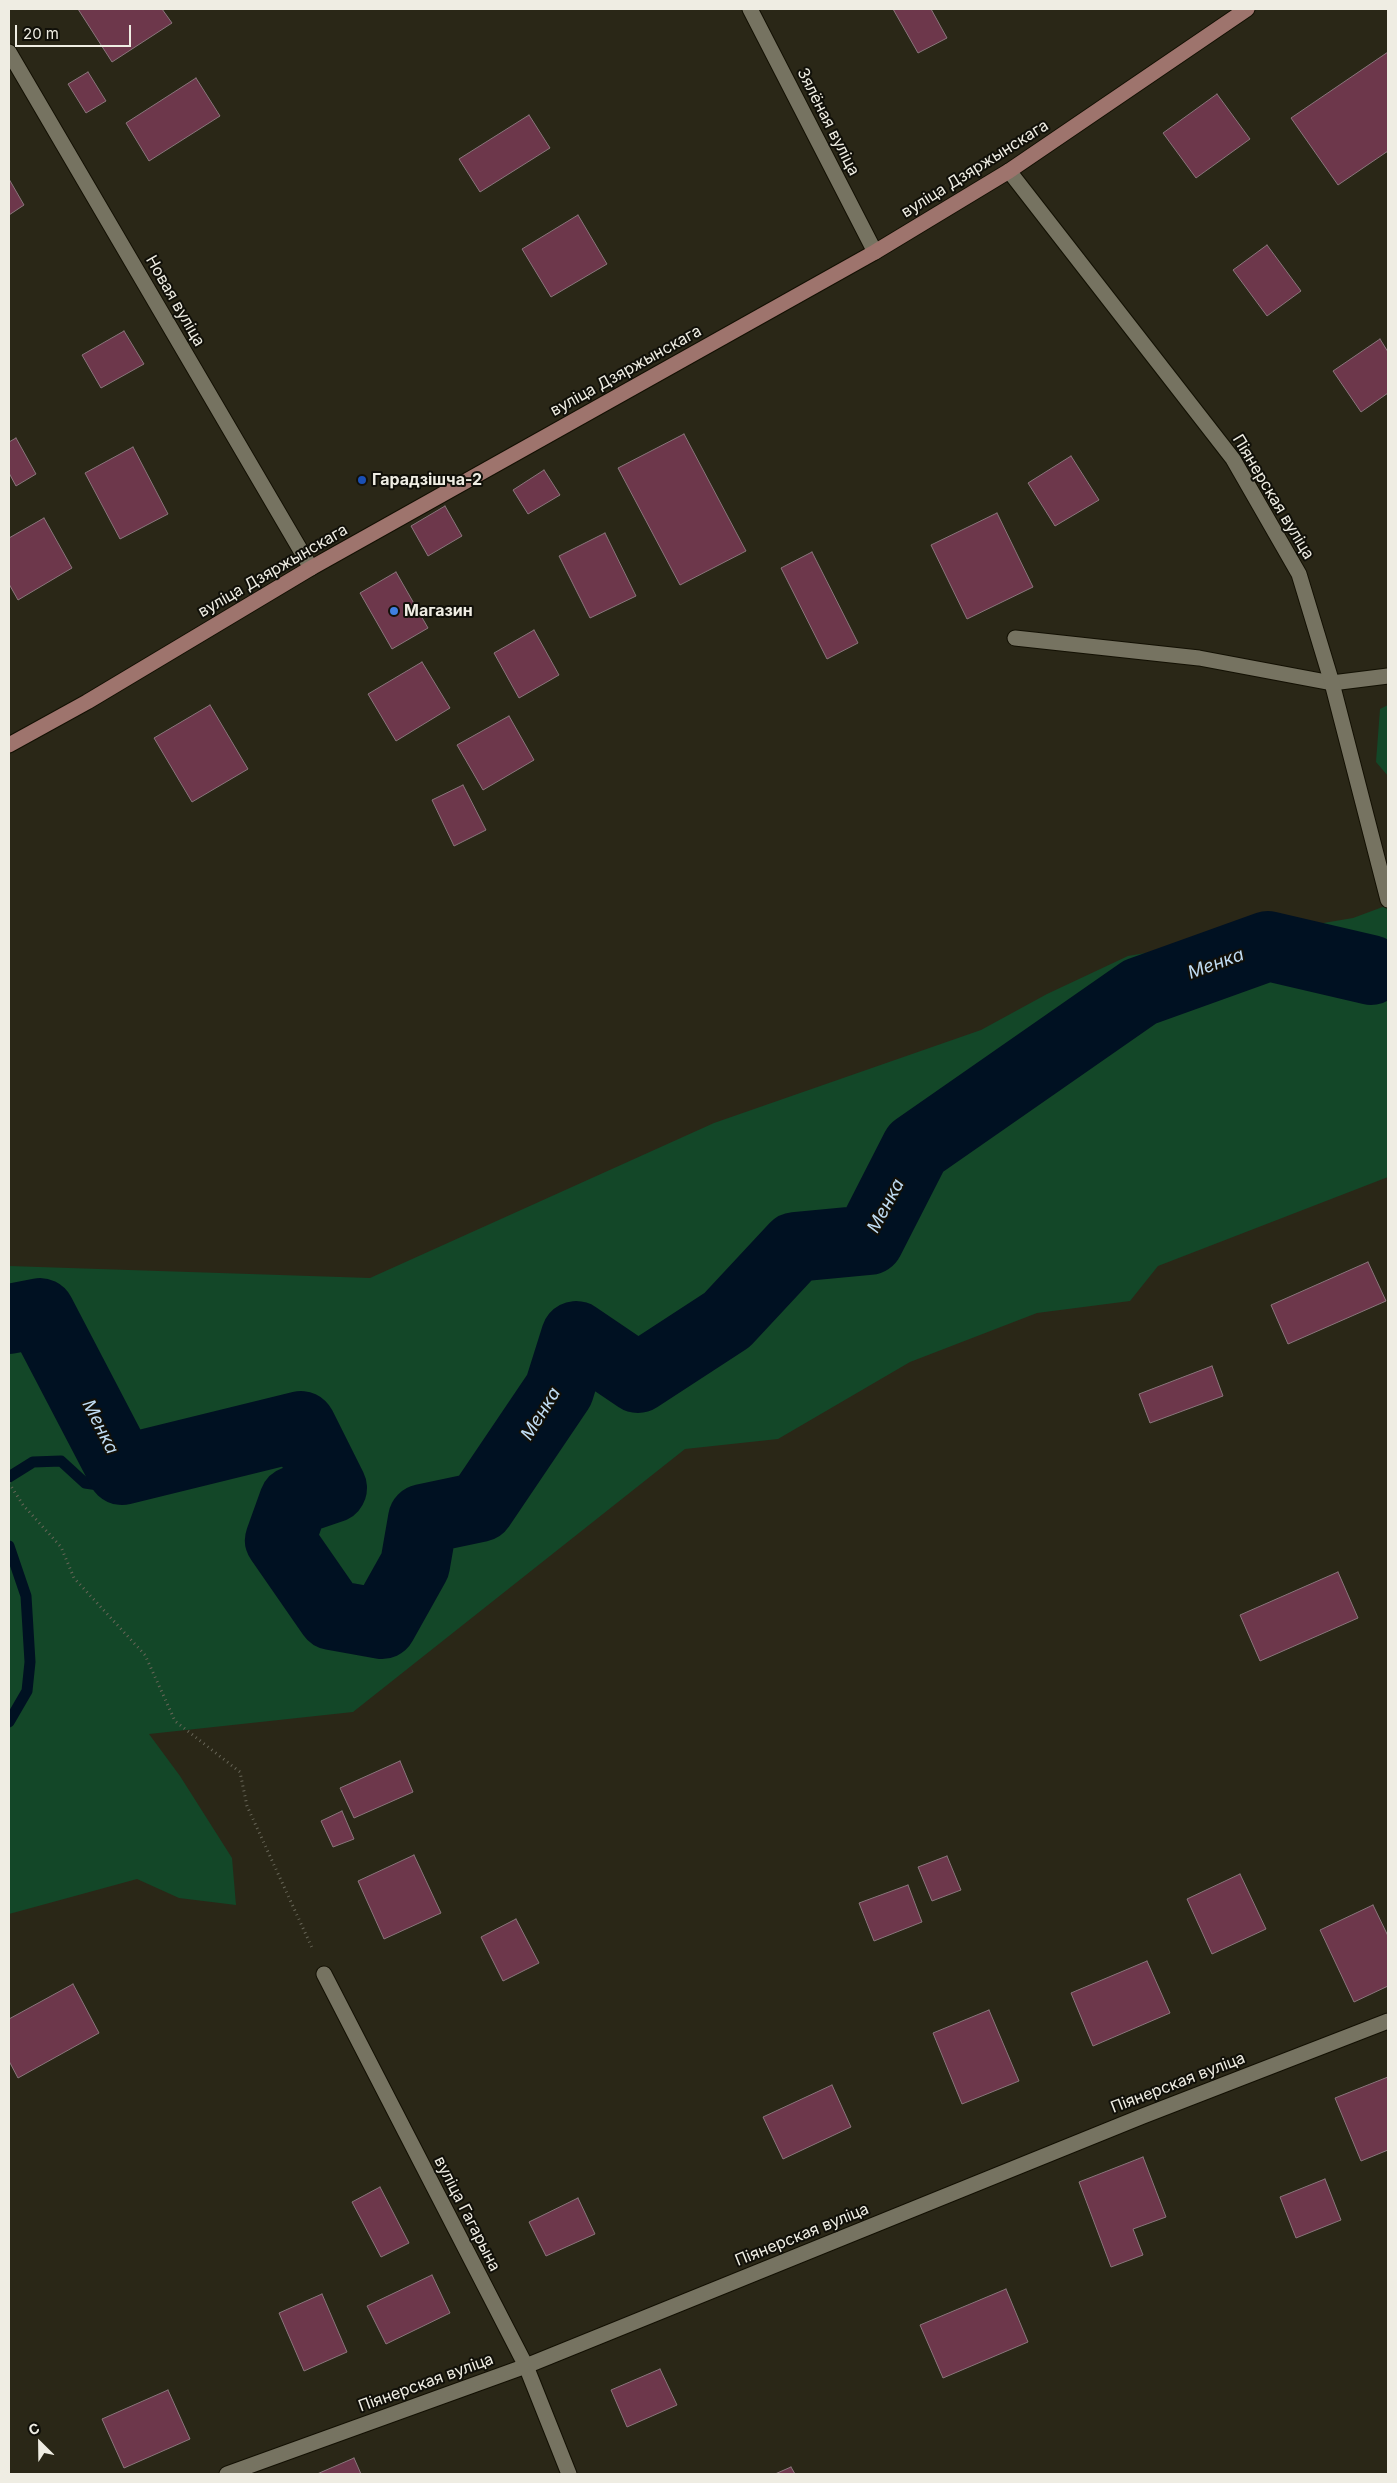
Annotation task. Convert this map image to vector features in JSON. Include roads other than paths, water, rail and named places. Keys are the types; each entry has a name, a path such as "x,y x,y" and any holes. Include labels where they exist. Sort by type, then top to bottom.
{"street":[{"name":"Зялёная вуліца","path":"750,9 875,252"},
{"name":"вуліца Дзяржынскага","path":"9,745 88,702 312,568 875,252 1009,171 1231,14 1247,9"},
{"name":"Новая вуліца","path":"9,52 312,568"},
{"name":"Піянерская вуліца","path":"1009,171 1233,459 1299,574 1332,683 1388,900"},
{"path":"1015,638 1199,658 1332,683 1388,676"},
{"name":"вуліца Гагарына","path":"324,1974 526,2366 569,2474"},
{"name":"Піянерская вуліца","path":"227,2474 526,2366 1143,2116 1388,2021"}],"waterway":[{"name":"Менка","path":"9,1319 40,1313 122,1470 301,1426 332,1488 294,1501 280,1540 332,1615 382,1624 415,1565 423,1519 480,1507 559,1390 576,1336 638,1378 727,1320 795,1247 869,1240 916,1148 1140,992 1268,946 1371,970"},
{"path":"9,1477 33,1462 61,1461 85,1483 112,1487 122,1470"},
{"path":"9,1546 26,1596 30,1662 27,1691 9,1722"}],"place":[{"name":"Гарадзішча-2","path":"362,480"},
{"name":"Магазин","path":"394,611"}]}
